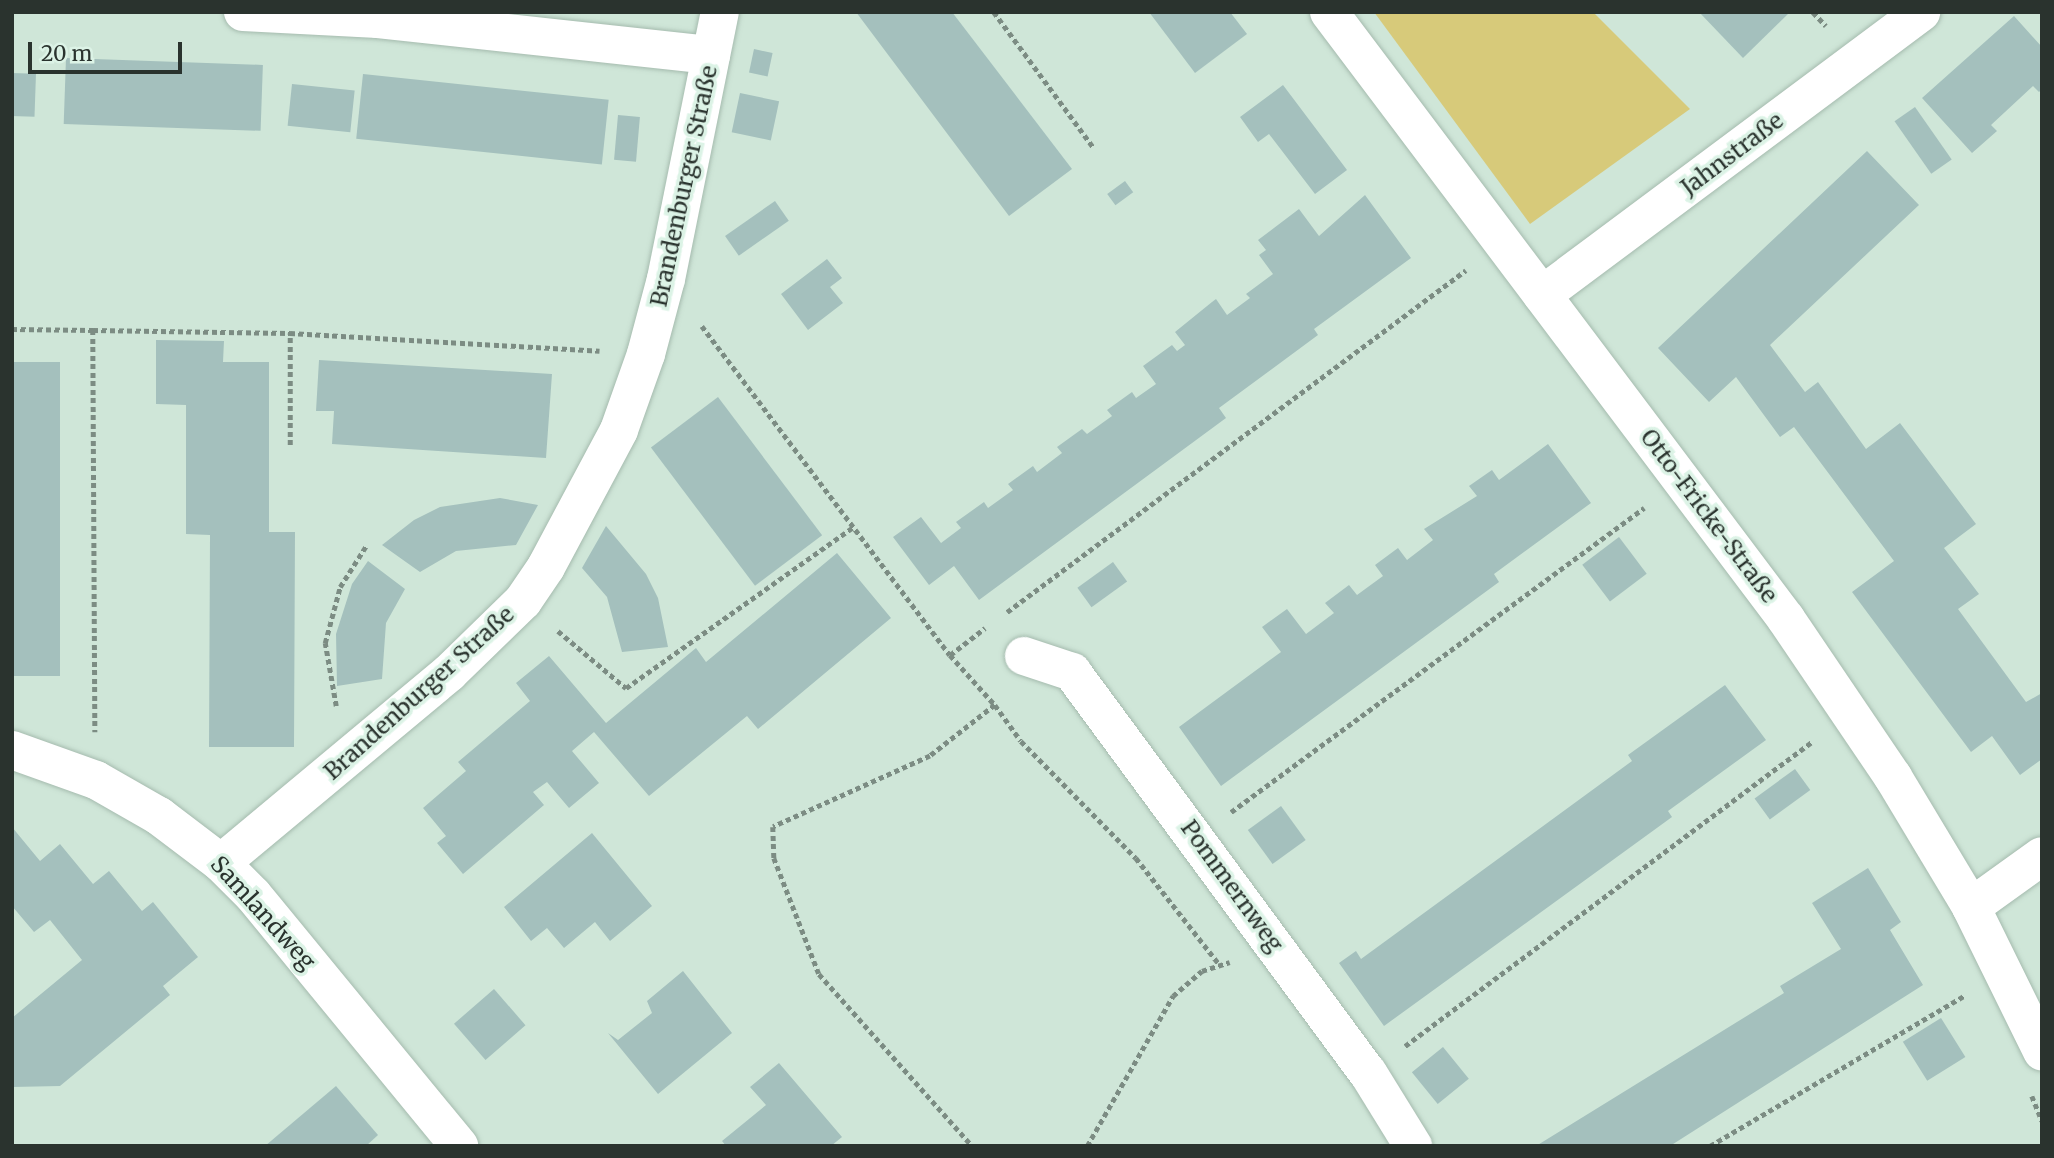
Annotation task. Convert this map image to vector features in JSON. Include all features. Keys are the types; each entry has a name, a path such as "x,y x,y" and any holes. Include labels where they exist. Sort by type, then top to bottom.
{"street":[{"path":"243,12 378,19 711,55"},
{"name":"Brandenburger Straße","path":"220,863 449,673 523,601 592,487 619,430 646,354 666,279 720,12"},
{"name":"Otto-Fricke-Straße","path":"1329,12 1786,619 1893,777 1971,907 2042,1051"},
{"name":"Jahnstraße","path":"1542,295 1921,12"},
{"name":"Pommernweg","path":"1024,656 1072,672 1368,1073 1413,1146"},
{"name":"Samlandweg","path":"12,750 96,780 159,816 220,863 253,895 459,1146"},
{"path":"1971,907 2042,856"}],"path":[{"path":"994,12 1093,147"},
{"path":"1000,617 1475,263"},
{"path":"666,279 950,655 995,705 1021,741 1136,858 1220,965"},
{"path":"12,329 290,333 646,354"},
{"path":"93,330 96,780"},
{"path":"290,333 290,444"},
{"path":"1197,838 1635,513"},
{"path":"523,601 626,688 853,527"},
{"path":"356,751 335,704 326,643 340,587 366,546"},
{"path":"950,655 989,625 1024,656"},
{"path":"972,1146 819,974 774,858 774,827 930,756 995,705"},
{"path":"1368,1073 1804,749"},
{"path":"1087,1146 1172,996 1202,971 1273,942"},
{"path":"1710,1146 1963,996"}],"shaded area":[{"path":"1374,12 1593,12 1690,109 1530,224"}],"building":[{"path":"856,12 952,12 1072,169 1009,216"},
{"path":"1149,12 1230,12 1247,34 1195,73"},
{"path":"1699,12 1790,12 1743,58"},
{"path":"2014,16 2042,47 2042,89 2039,92 2033,86 1991,125 1997,131 1972,153 1922,98"},
{"path":"754,49 773,53 768,76 749,72"},
{"path":"66,58 263,65 261,131 64,124"},
{"path":"12,73 36,74 34,117 12,116"},
{"path":"363,74 609,100 602,164 356,139"},
{"path":"292,84 355,91 350,132 288,126"},
{"path":"1283,85 1347,170 1315,194 1269,134 1258,142 1240,117"},
{"path":"740,93 779,101 771,140 732,132"},
{"path":"1915,107 1952,159 1931,174 1895,121"},
{"path":"618,115 640,117 636,162 614,160"},
{"path":"1867,151 1919,205 1770,345 1805,392 1818,382 1866,449 1900,423 1976,524 1944,548 1979,594 1958,609 2026,702 2042,693 2042,759 2020,775 1992,736 1971,752 1852,592 1894,561 1794,427 1780,437 1736,377 1709,402 1658,348"},
{"path":"1125,181 1133,192 1115,205 1107,194"},
{"path":"1365,195 1411,258 1314,329 1318,335 1219,408 1226,418 979,600 954,566 929,585 893,537 921,517 941,543 961,528 956,522 984,502 988,508 1013,490 1008,484 1033,466 1037,472 1062,453 1057,447 1082,429 1087,434 1112,416 1107,410 1132,392 1136,398 1156,384 1143,366 1172,345 1177,351 1185,345 1175,332 1212,302 1216,299 1227,315 1250,298 1246,294 1273,274 1259,255 1266,250 1258,240 1299,209 1319,236"},
{"path":"775,201 789,221 739,256 725,236"},
{"path":"827,259 842,278 830,287 843,303 808,330 781,294"},
{"path":"156,340 224,341 223,362 269,362 269,532 295,532 294,747 209,747 210,535 186,534 186,405 156,404"},
{"path":"319,360 552,374 546,458 332,444 334,411 316,411"},
{"path":"12,362 60,362 60,676 12,676"},
{"path":"718,397 822,535 755,586 651,448"},
{"path":"1548,444 1591,503 1494,574 1499,582 1221,786 1179,727 1281,652 1262,627 1287,609 1306,634 1334,613 1325,603 1349,585 1357,595 1383,576 1375,565 1398,548 1407,560 1433,540 1424,529 1477,496 1469,486 1492,470 1499,480"},
{"path":"500,498 538,505 516,545 456,551 420,572 382,545 414,520 440,507"},
{"path":"606,526 646,574 658,598 668,647 622,652 607,597 582,568"},
{"path":"1619,537 1647,574 1610,601 1582,565"},
{"path":"837,553 891,618 758,729 747,716 649,796 594,732 572,751 599,783 569,808 547,782 533,792 544,805 463,874 437,843 446,836 423,808 466,771 458,762 530,701 516,683 549,656 606,723 696,648 706,662"},
{"path":"368,561 405,589 386,623 382,679 337,686 336,634 352,584"},
{"path":"1113,562 1127,581 1092,607 1077,588"},
{"path":"1725,685 1766,740 1668,811 1672,817 1384,1026 1339,963 1356,951 1361,959 1632,761 1628,755"},
{"path":"1795,769 1810,790 1770,819 1755,798"},
{"path":"1281,806 1306,840 1273,864 1248,830"},
{"path":"12,827 40,861 60,844 93,884 109,871 142,911 153,902 198,957 163,986 170,995 60,1086 12,1087 12,1018 82,960 50,920 34,932 12,906"},
{"path":"592,833 652,906 610,941 595,922 564,948 547,928 531,941 504,907"},
{"path":"1868,868 1901,922 1890,930 1923,985 1670,1146 1536,1146 1784,993 1780,986 1841,949 1812,903"},
{"path":"683,971 732,1033 658,1094 608,1033 618,1040 652,1013 647,1001"},
{"path":"494,989 525,1025 485,1060 454,1024"},
{"path":"1941,1018 1965,1057 1927,1081 1903,1042"},
{"path":"1443,1047 1469,1079 1438,1104 1412,1072"},
{"path":"779,1063 842,1137 831,1146 726,1146 722,1141 766,1105 750,1087"},
{"path":"336,1086 378,1135 366,1146 265,1146"}]}
